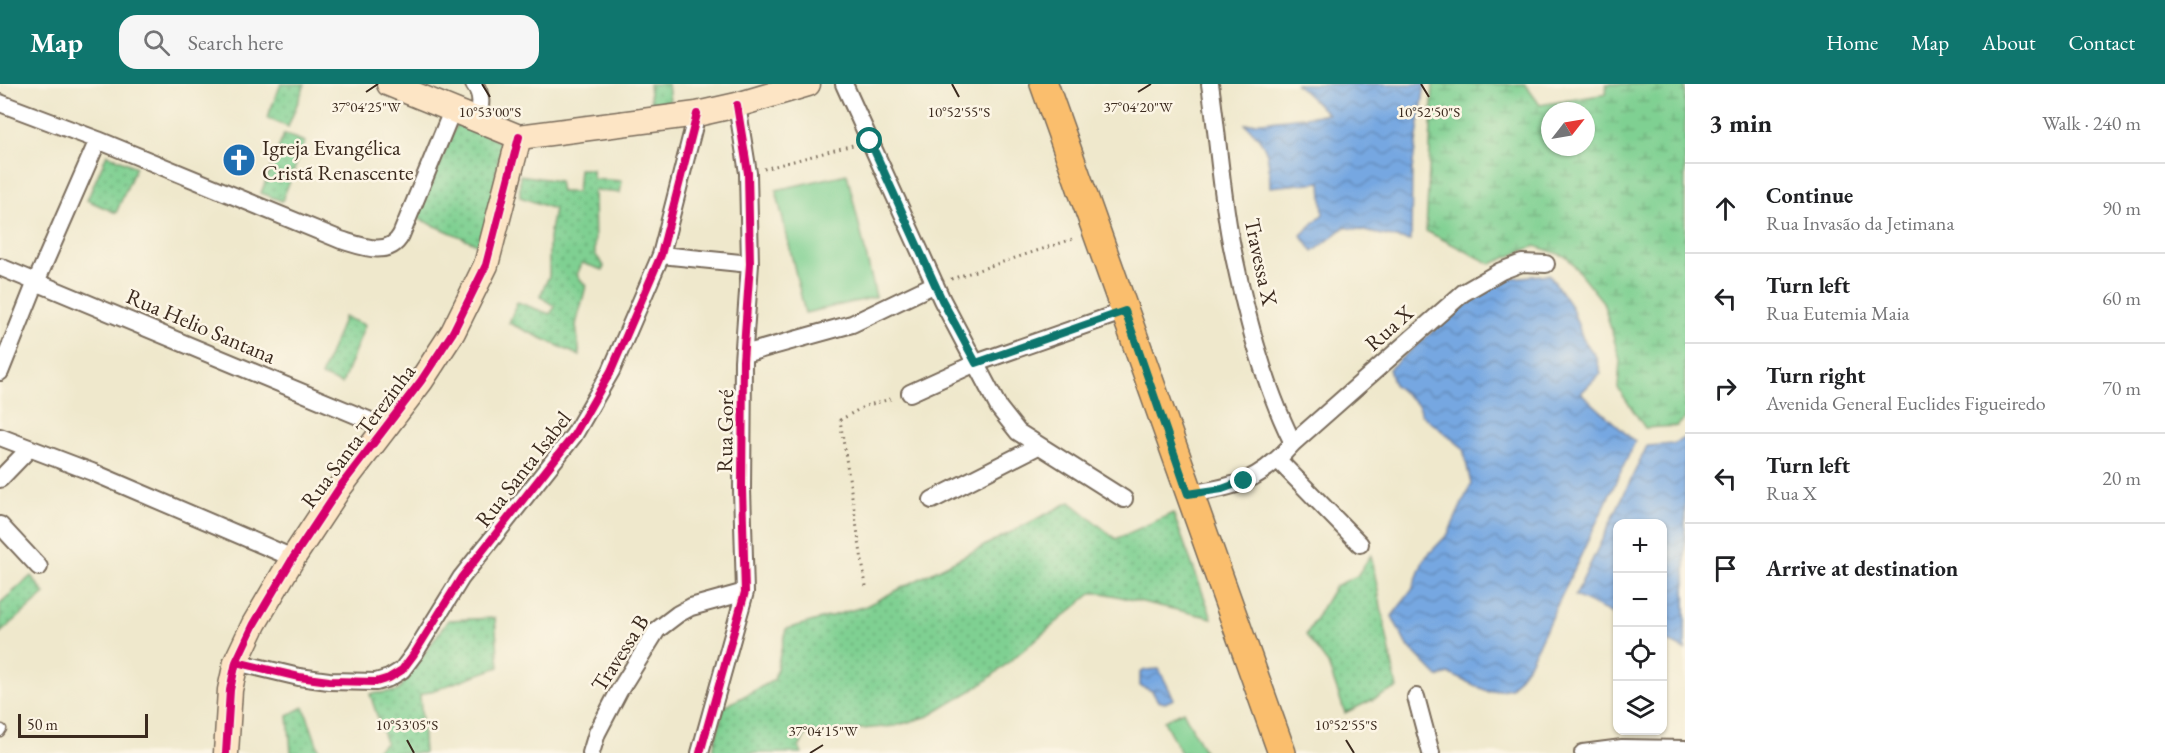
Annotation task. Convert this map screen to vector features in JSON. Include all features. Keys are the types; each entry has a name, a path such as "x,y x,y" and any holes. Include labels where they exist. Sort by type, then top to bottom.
{"main road":[{"path":"1044,84 1282,753"}],"street":[{"path":"389,84 519,137 697,114 808,84"},
{"path":"474,84 481,100 477,120"},
{"path":"844,84 935,284 999,408 1010,424 1038,446 1124,500"},
{"name":"Travessa X","path":"1210,84 1231,242 1263,364 1280,417 1293,443"},
{"path":"0,103 98,140 341,240 381,249 395,244 401,235 452,111"},
{"name":"Rua Goré","path":"700,753 745,592 742,489 744,354 750,264 748,173 737,105"},
{"name":"Rua Santa Isabel","path":"236,662 299,677 356,682 376,682 389,678 402,670 461,578 587,416 611,371 660,255 697,114"},
{"name":"Rua Santa Terezinha","path":"226,753 230,690 236,662 254,624 293,558 340,487 436,361 453,332 486,265 519,137"},
{"path":"0,372 36,282 98,140"},
{"path":"660,255 750,264"},
{"name":"Rua X","path":"1188,494 1234,485 1262,472 1463,292 1501,271 1522,263 1546,264"},
{"name":"Rua Helio Santana","path":"0,267 385,427"},
{"path":"744,354 852,324 935,284"},
{"path":"910,393 976,363 1125,311"},
{"path":"0,437 92,472 293,558"},
{"path":"932,500 1038,446"},
{"path":"0,479 28,449"},
{"path":"1278,459 1360,544"},
{"path":"0,525 39,567"},
{"name":"Travessa B","path":"591,753 597,734 620,691 657,630 691,607 745,592"},
{"path":"1416,697 1431,753"},
{"path":"1583,753 1685,748"}],"path":[{"path":"748,173 870,141"},
{"path":"935,284 1097,231"},
{"path":"866,586 840,420 866,406 910,393"}],"green space":[{"path":"281,84 305,84 288,127 267,118"},
{"path":"649,84 668,84 670,102 651,104"},
{"path":"1433,84 1525,84 1541,105 1541,156 1595,156 1595,102 1558,102 1606,94 1606,84 1685,84 1685,419 1677,426 1645,428 1618,388 1620,360 1603,302 1567,257 1535,246 1491,264 1426,231"},
{"path":"458,121 501,143 484,247 417,218"},
{"path":"284,134 305,142 282,201 261,193"},
{"path":"107,154 136,167 116,213 87,200"},
{"path":"579,169 592,169 593,179 622,181 620,193 594,190 595,254 604,266 603,270 582,263 577,275 586,286 576,325 580,356 509,323 517,302 550,314 555,307 540,296 549,276 549,237 554,209 520,197 520,175 559,181 561,192 577,192"},
{"path":"847,174 876,297 805,313 776,190"},
{"path":"344,317 365,325 342,384 321,376"},
{"path":"1070,502 1116,539 1173,513 1212,618 1103,593 1092,593 981,685 929,716 895,726 806,734 799,748 802,753 712,753 724,707 774,680 786,629 866,606"},
{"path":"1371,555 1397,688 1345,713 1328,664 1306,635 1335,586 1357,576"},
{"path":"31,576 45,594 0,633 0,603"},
{"path":"495,618 499,667 420,695 424,753 371,753 386,743 370,694 398,691 448,620"},
{"path":"304,707 320,753 291,753 288,715"},
{"path":"1183,711 1204,751 1200,753 1181,753 1164,721"}],"water":[{"path":"1296,84 1425,84 1412,170 1411,241 1345,227 1313,252 1301,235 1323,214 1321,182 1270,187 1266,151 1259,138 1245,124 1328,114"},
{"path":"1549,274 1572,308 1583,339 1596,357 1601,373 1581,393 1635,442 1529,664 1511,688 1489,692 1450,674 1438,677 1406,644 1392,616 1412,590 1424,559 1448,534 1471,484 1463,448 1421,414 1418,405 1394,385 1389,369 1446,320 1502,279"},
{"path":"1685,437 1685,650 1667,641 1667,519 1613,519 1613,614 1575,596 1647,446 1674,444"},
{"path":"1159,669 1174,699 1165,703 1158,701 1152,691 1140,686 1140,673 1145,670"}],"cycle path":[{"path":"700,753 745,592 742,489 743,361 750,264 748,173 737,105"},
{"path":"236,662 299,677 329,681 376,682 389,678 402,670 461,578 574,435 611,371 661,255 697,114"},
{"path":"226,753 230,690 236,662 254,624 293,558 340,487 421,381 453,332 486,265 519,137"}],"place":[{"name":"Igreja Evangélica Cristã Renascente","path":"239,160"}],"route":[{"path":"870,141 942,300 976,363 1125,311 1188,494 1222,489 1244,481"}]}
